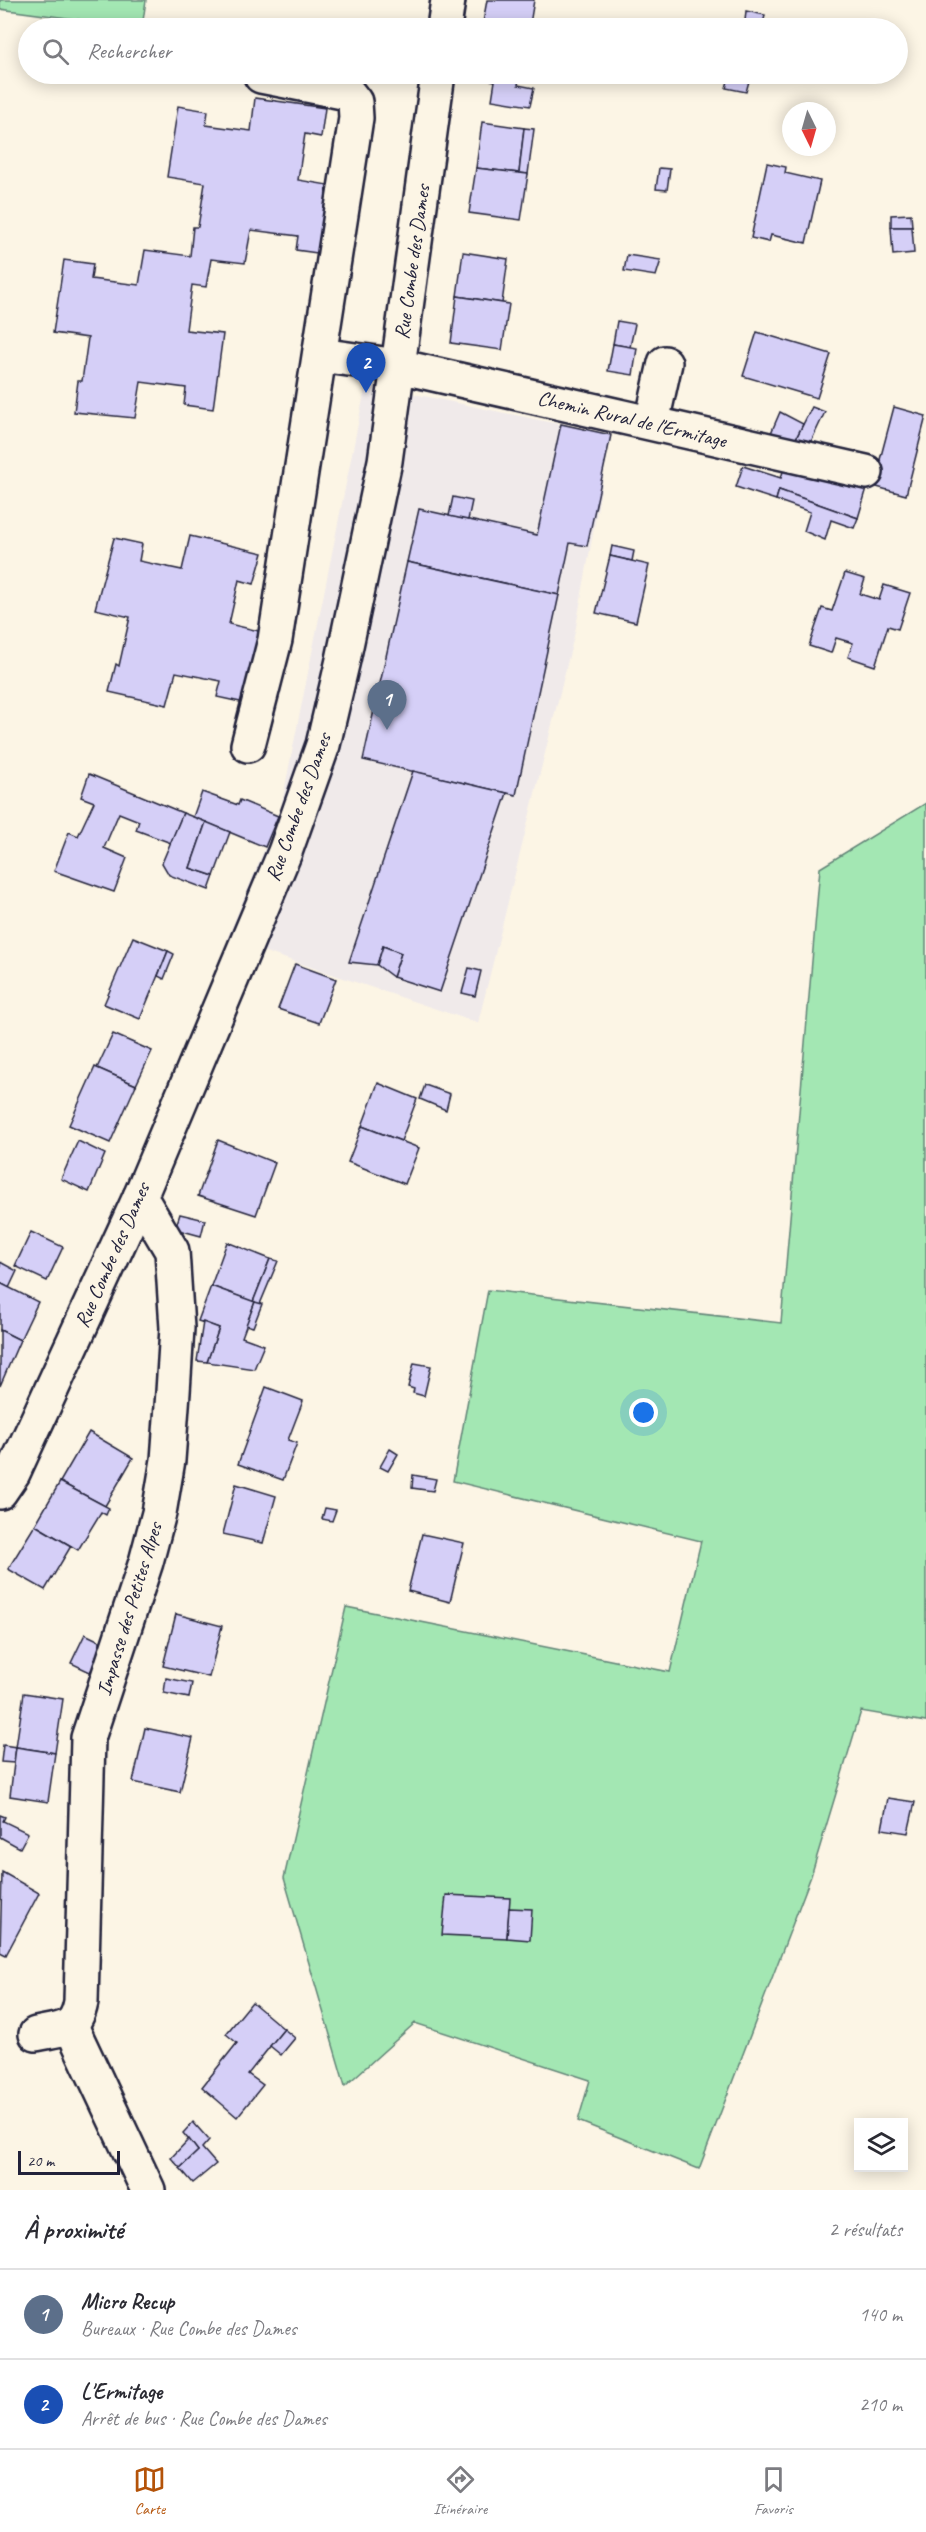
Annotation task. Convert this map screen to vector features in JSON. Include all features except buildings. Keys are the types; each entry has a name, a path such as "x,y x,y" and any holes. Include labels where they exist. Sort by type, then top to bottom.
{"street":[{"path":"445,18 448,0"},
{"path":"248,745 275,640 356,118 355,102 348,93 302,84"},
{"name":"Rue Combe des Dames","path":"0,1492 13,1473 140,1197 285,852 323,745 344,660 385,461 437,84"},
{"name":"Chemin Rural de l'Ermitage","path":"320,355 398,366 866,472"},
{"path":"652,422 665,363"},
{"name":"Impasse des Petites Alpes","path":"71,2026 79,2016 81,2002 88,1738 149,1551 159,1513 168,1460 177,1328 172,1251 140,1197"},
{"path":"36,2034 71,2026 148,2190"}],"shaded area":[{"path":"366,384 611,435 575,632 478,1023 227,939 280,812"}],"green space":[{"path":"0,0 146,0 143,18 67,18 0,9"},
{"path":"926,803 926,1722 861,1711 811,1876 699,2169 578,2121 590,2080 415,2023 345,2086 284,1878 346,1607 670,1672 701,1541 453,1481 488,1290 781,1323 820,868"}],"place":[{"name":"L'Ermitage","path":"366,393"},
{"name":"Micro Recup","path":"387,730"}]}
